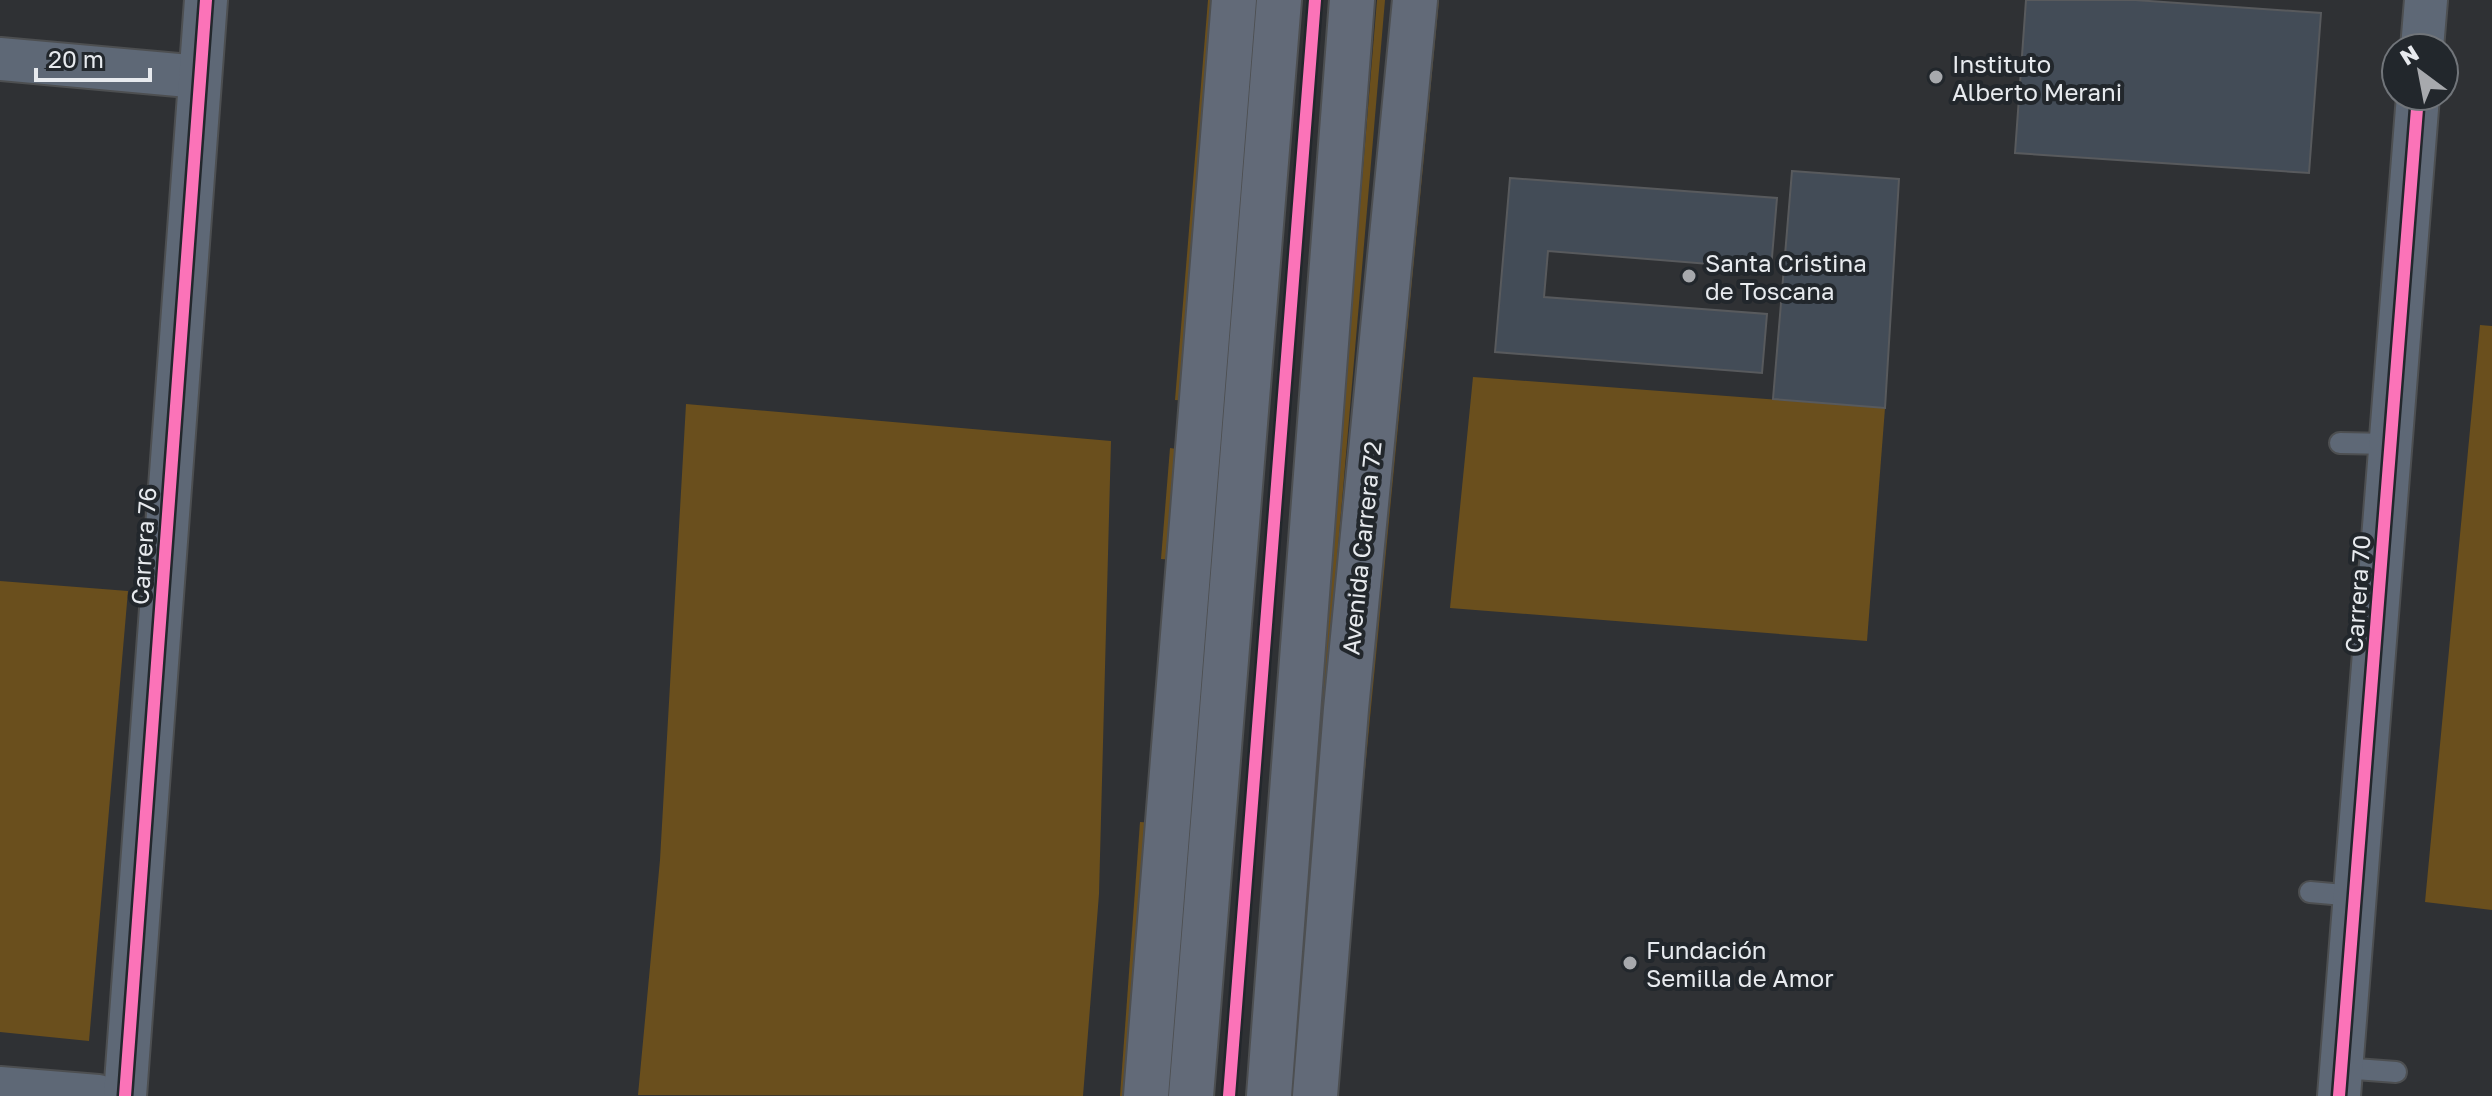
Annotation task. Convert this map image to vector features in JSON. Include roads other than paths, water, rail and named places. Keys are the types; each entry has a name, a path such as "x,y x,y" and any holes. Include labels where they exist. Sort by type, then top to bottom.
{"highway":[{"path":"1146,1096 1234,0"},
{"path":"1191,1096 1279,0"},
{"name":"Avenida Carrera 72","path":"1269,1096 1352,0"},
{"name":"Avenida Carrera 72","path":"1315,1096 1346,709 1415,0"}],"street":[{"name":"Carrera 76","path":"125,1096 206,0"},
{"path":"2423,32 2426,0"},
{"path":"0,59 200,77"},
{"name":"Carrera 70","path":"2340,1082 2417,112"},
{"path":"0,1088 98,1096"}],"lane":[{"path":"2340,443 2390,444"},
{"path":"2310,892 2355,896"},
{"path":"2340,1082 2396,1072"}],"place":[{"name":"Instituto Alberto Merani","path":"1936,77"},
{"name":"Santa Cristina de Toscana","path":"1689,276"},
{"name":"Fundación Semilla de Amor","path":"1630,963"}]}
